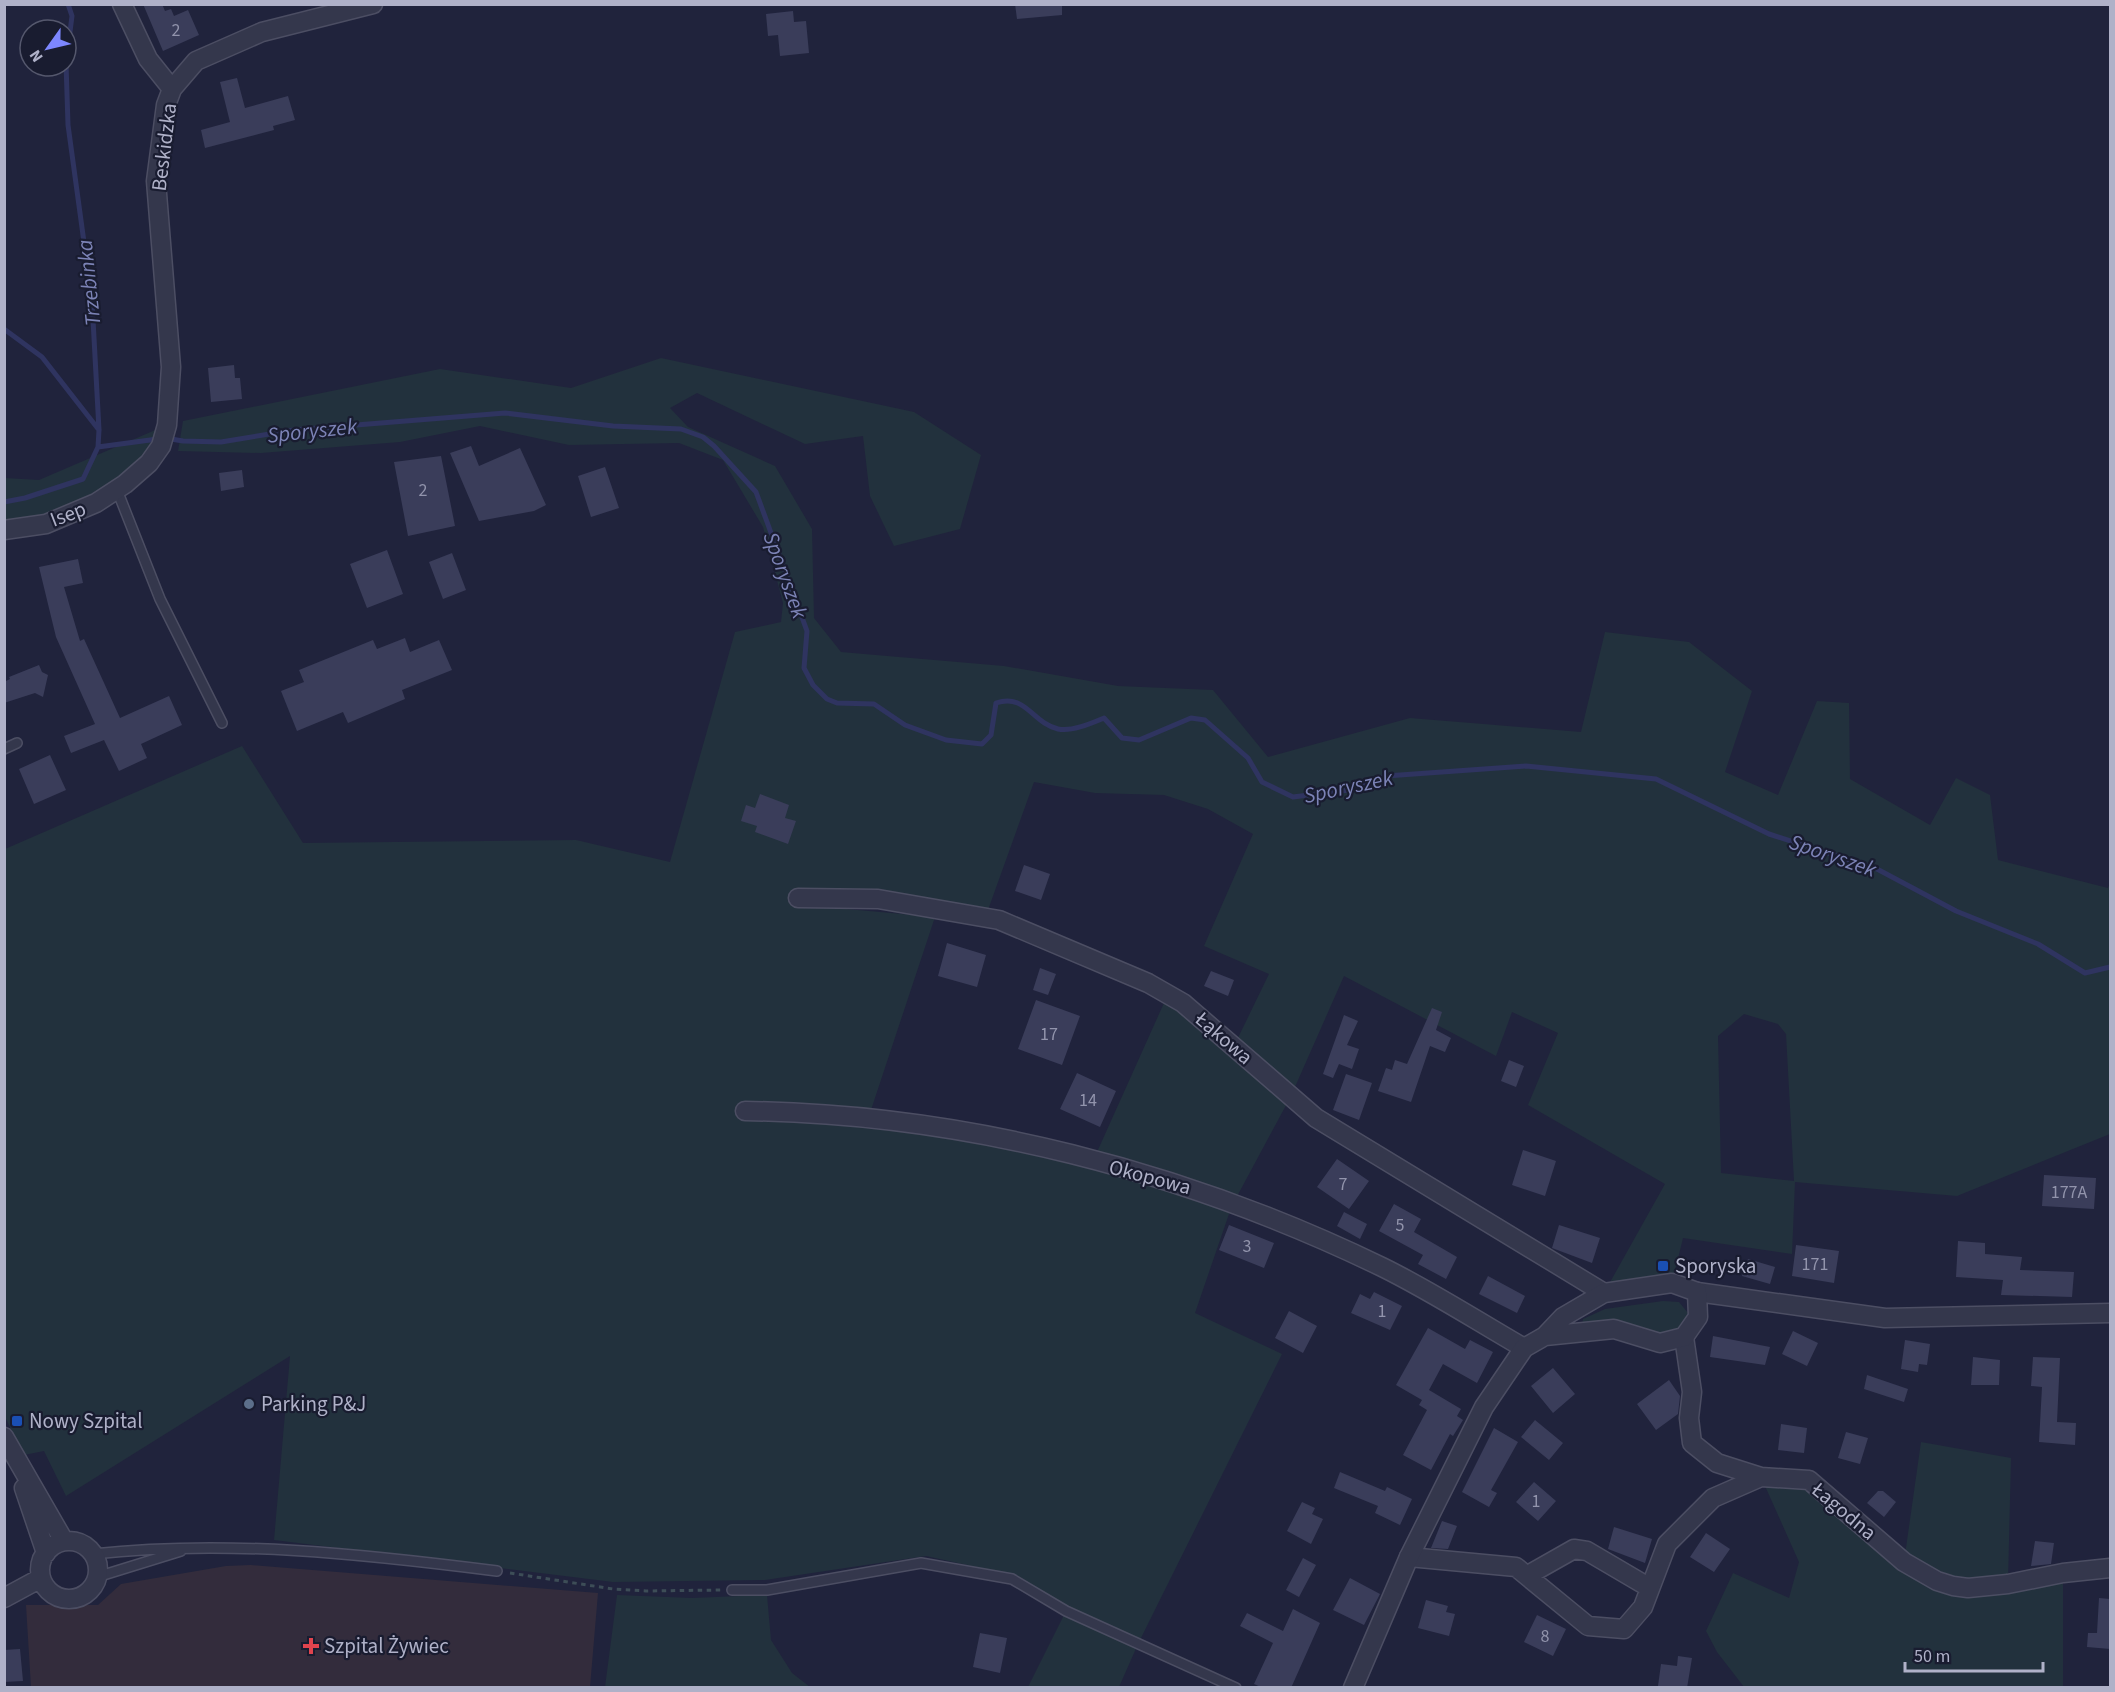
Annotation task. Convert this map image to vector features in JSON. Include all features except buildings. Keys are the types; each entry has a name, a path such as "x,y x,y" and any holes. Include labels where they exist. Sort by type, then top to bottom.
{"street":[{"path":"122,4 148,59 172,89"},
{"name":"Beskidzka","path":"121,487 149,463 161,446 167,425 171,367 156,181 166,105 172,89 196,61 262,32 373,4"},
{"name":"Isep","path":"4,530 46,524 96,503 121,487"},
{"name":"Łąkowa","path":"798,898 879,899 999,920 1148,983 1183,1003 1316,1118 1604,1293"},
{"name":"Okopowa","path":"745,1111 917,1122 990,1135 1183,1185 1234,1202 1383,1268 1524,1348"},
{"path":"1353,1688 1409,1557 1484,1407 1524,1348 1545,1336 1563,1317 1604,1293 1672,1283 1697,1292 1885,1318 2110,1313"},
{"path":"1545,1336 1614,1329 1660,1343 1684,1337 1698,1317 1697,1292"},
{"path":"1684,1337 1692,1392 1689,1418 1692,1443 1717,1463 1761,1477"},
{"path":"4,1437 64,1542"},
{"path":"13,1455 46,1553"},
{"name":"Łagodna","path":"1409,1557 1516,1567 1588,1626 1624,1629 1643,1607 1667,1544 1713,1498 1761,1477 1809,1480 1904,1562 1937,1581 1953,1586 1968,1588 2008,1584 2063,1573 2110,1568"},
{"path":"64,1542 83,1545 93,1554 98,1568 97,1577 87,1593 70,1599 52,1594 41,1578 40,1569 46,1553 55,1545 64,1542"},
{"path":"1528,1575 1574,1550 1587,1551 1650,1588"},
{"path":"4,1598 41,1578"}],"lane":[{"path":"121,487 160,599 222,723"},
{"path":"4,749 17,743"},
{"path":"97,1577 192,1548"},
{"path":"93,1554 192,1548 292,1550 497,1571"},
{"path":"732,1590 767,1590 921,1563 1012,1580 1066,1611 1236,1688"}],"path":[{"path":"497,1571 646,1592 732,1590"}],"shaded area":[{"path":"661,358 914,412 981,455 960,529 894,546 870,496 863,436 805,444 697,393 670,408 688,427 775,466 812,529 814,618 841,652 1004,666 1118,686 1213,690 1268,757 1410,718 1581,732 1605,632 1689,642 1752,691 1725,772 1778,795 1817,701 1849,703 1850,779 1930,825 1956,778 1990,795 1998,860 2108,888 2110,883 2110,1134 1957,1196 1795,1182 1792,1254 1683,1238 1672,1283 1604,1293 1665,1184 1528,1105 1558,1033 1512,1012 1496,1056 1344,976 1291,1096 1234,1202 1093,1161 1168,994 1234,1046 1269,974 1204,946 1253,834 1208,809 1164,795 1095,793 1034,782 988,910 789,895 792,904 935,917 871,1110 914,1127 986,1141 1180,1192 1231,1208 1195,1313 1282,1354 1138,1644 1119,1687 1028,1687 1066,1611 1013,1575 926,1556 765,1580 613,1582 274,1540 290,1356 66,1496 44,1451 24,1455 5,1417 5,849 242,746 303,843 576,840 670,862 735,632 781,622 783,603 763,527 723,460 679,443 569,445 480,426 400,442 261,453 178,451 183,421 440,369 571,388","holes":["1744,1014 1778,1024 1786,1034 1794,1181 1721,1173 1718,1036"]},
{"path":"167,425 161,446 96,503 5,530 4,478 39,480"},
{"path":"1663,1301 1679,1302 1688,1313 1683,1324 1677,1330 1669,1333 1665,1334 1617,1321 1582,1324 1583,1319 1605,1309"},
{"path":"1921,1442 2011,1458 2008,1583 2063,1573 2063,1687 1744,1687 1717,1652 1706,1631 1733,1573 1789,1598 1799,1562 1761,1477 1809,1480 1904,1562"},
{"name":"Szpital Żywiec","path":"251,1565 598,1593 590,1687 31,1687 26,1605 98,1605 121,1584 226,1566"},
{"path":"617,1595 692,1598 767,1595 771,1640 792,1673 810,1687 605,1687"}],"waterway":[{"name":"Trzebinka","path":"4,502 25,498 83,479 98,447 92,301 68,125 66,63 72,16 68,4"},
{"path":"4,329 42,357 99,430"},
{"name":"Sporyszek","path":"98,447 165,438 221,442 294,430 505,413 613,426 681,429 703,437 714,446 756,492 807,631 804,668 813,685 827,699 837,703 874,704 905,725 946,740 982,744 991,735 996,703 1006,701 1022,705 1049,726 1058,729 1076,728 1104,718 1122,738 1139,740 1191,718 1205,720 1248,758 1262,782 1293,797 1349,790 1386,776 1526,766 1656,779 1769,834 1877,869 1956,911 2038,944 2085,973 2110,967"}],"place":[{"name":"Sporyska","path":"1663,1266"},
{"name":"Parking P&J","path":"249,1404"},
{"name":"Nowy Szpital","path":"17,1421"},
{"name":"Szpital Żywiec","path":"311,1646"}]}
